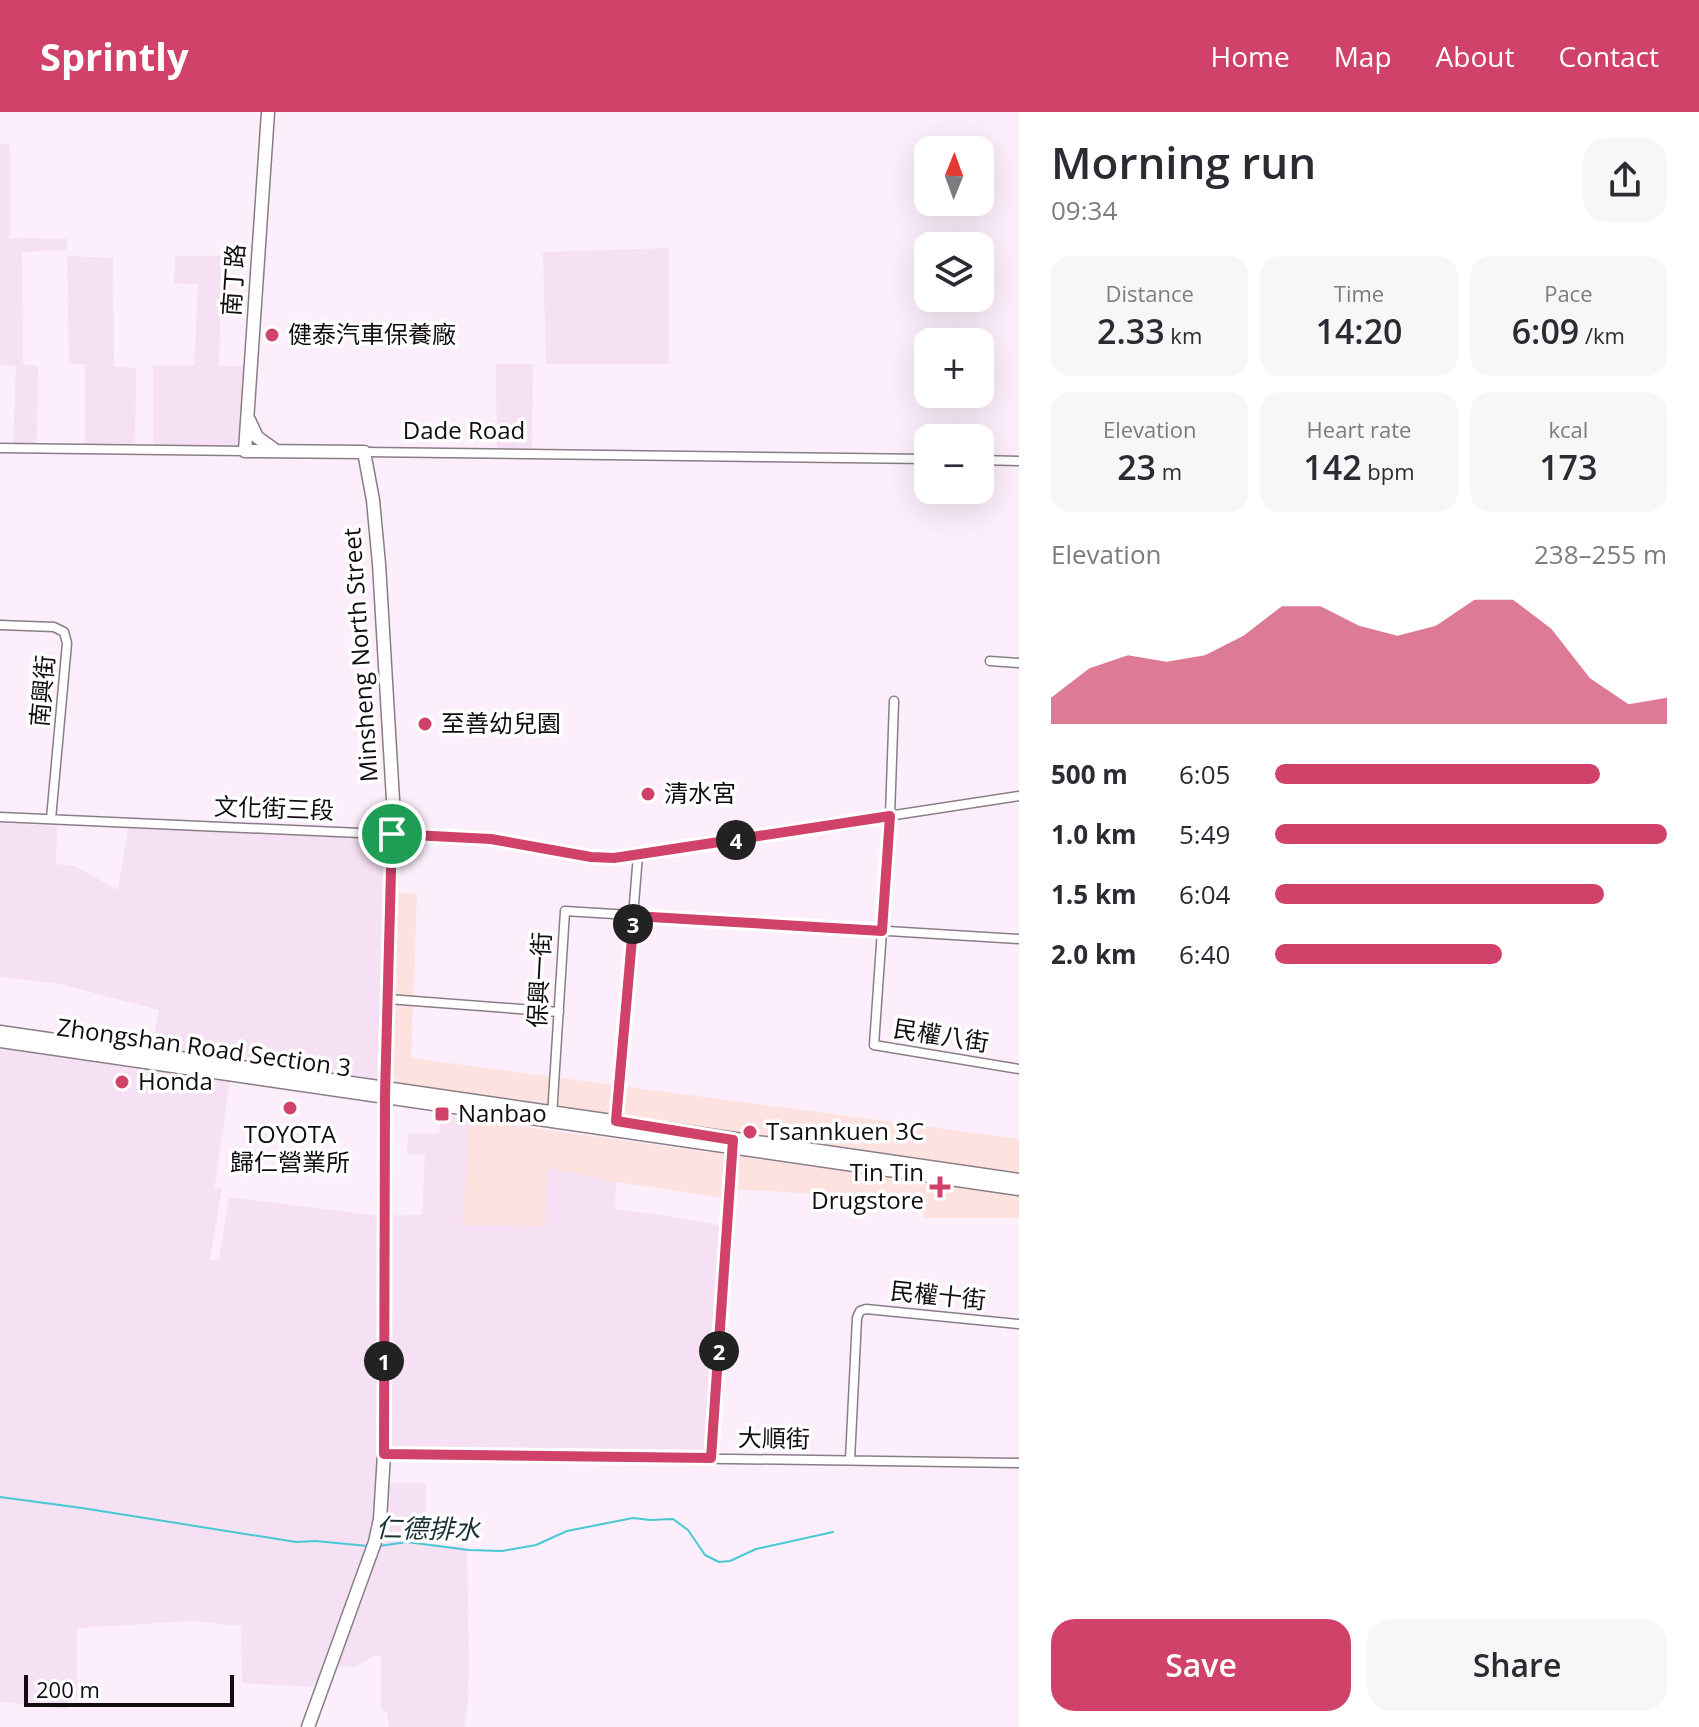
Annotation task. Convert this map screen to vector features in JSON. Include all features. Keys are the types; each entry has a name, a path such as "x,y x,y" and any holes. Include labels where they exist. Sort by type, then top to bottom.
{"street":[{"name":"南丁路","path":"245,451 268,112"},
{"path":"247,412 257,437 278,451"},
{"name":"Dade Road","path":"0,448 914,459"},
{"name":"Minsheng North Street","path":"308,1727 375,1542 380,1519 384,1454 385,1092 393,800 379,564 373,500 364,452"},
{"path":"994,460 1019,461"},
{"name":"南興街","path":"0,625 54,627 64,632 67,643 51,819"},
{"path":"990,661 1019,663"},
{"path":"882,931 894,701"},
{"name":"文化街三段","path":"0,817 491,839 602,858 1019,796"},
{"path":"616,1126 638,855"},
{"name":"保興一街","path":"552,1116 565,911 634,916"},
{"path":"634,916 1019,939"},
{"name":"民權八街","path":"882,931 874,1045 1019,1069"},
{"path":"388,999 559,1012"},
{"name":"Zhongshan Road Section 3","path":"0,1032 385,1092"},
{"name":"Zhongshan Road Section 3","path":"0,1041 552,1116 1019,1189"},
{"path":"711,1458 733,1144"},
{"name":"Zhongshan Road Section 3","path":"733,1144 1019,1180"},
{"name":"民權十街","path":"850,1460 857,1318 860,1311 918,1313 1019,1324"},
{"name":"大順街","path":"384,1454 1019,1463"}],"shaded area":[{"path":"0,144 10,145 10,238 68,239 66,250 22,252 23,364 38,366 37,447 13,447 16,366 0,365"},
{"path":"669,248 669,364 546,364 543,252"},
{"path":"67,256 113,258 114,366 136,369 135,451 85,448 85,364 69,364"},
{"path":"175,256 222,256 219,366 246,366 242,448 153,448 153,365 194,366 198,284 174,283"},
{"path":"496,364 533,364 532,452 497,451"},
{"path":"0,823 57,826 56,864 75,866 118,890 128,828 379,839 386,845 378,1080 233,1060 214,1190 222,1188 210,1260 219,1259 229,1197 379,1216 422,1215 425,1155 407,1154 408,1133 439,1134 441,1115 469,1119 463,1225 545,1226 546,1168 617,1182 614,1209 723,1226 707,1452 380,1447 377,1483 426,1483 425,1543 467,1548 469,1658 464,1727 389,1727 387,1713 381,1708 381,1656 373,1656 355,1667 336,1666 312,1687 242,1683 241,1626 192,1621 77,1628 77,1697 68,1697 68,1709 0,1702 0,1027 151,1050 159,1010 60,984 0,977"},
{"path":"398,892 417,894 411,1058 1019,1139 1019,1174 400,1085 391,1073"},
{"path":"469,1119 1019,1195 1019,1218 924,1218 924,1200 733,1189 732,1199 547,1168 545,1226 462,1225"}],"waterway":[{"name":"仁德排水","path":"0,1497 296,1542 368,1546"},
{"name":"仁德排水","path":"379,1546 407,1542 502,1551 536,1545 567,1531 633,1518 673,1519 688,1530 705,1555 719,1562 730,1561 756,1549 833,1532"}],"place":[{"name":"健泰汽車保養廠","path":"272,335"},
{"name":"至善幼兒園","path":"425,724"},
{"name":"清水宮","path":"648,794"},
{"name":"Honda","path":"122,1082"},
{"name":"TOYOTA 歸仁營業所","path":"290,1108"},
{"name":"Nanbao","path":"442,1114"},
{"name":"Tsannkuen 3C","path":"750,1132"},
{"name":"Tin Tin Drugstore","path":"940,1187"}],"route":[{"path":"890,816 882,931 634,916 616,1121 733,1140 711,1458 384,1454 385,1096 392,834 491,839 591,857 614,858 890,816"}]}
